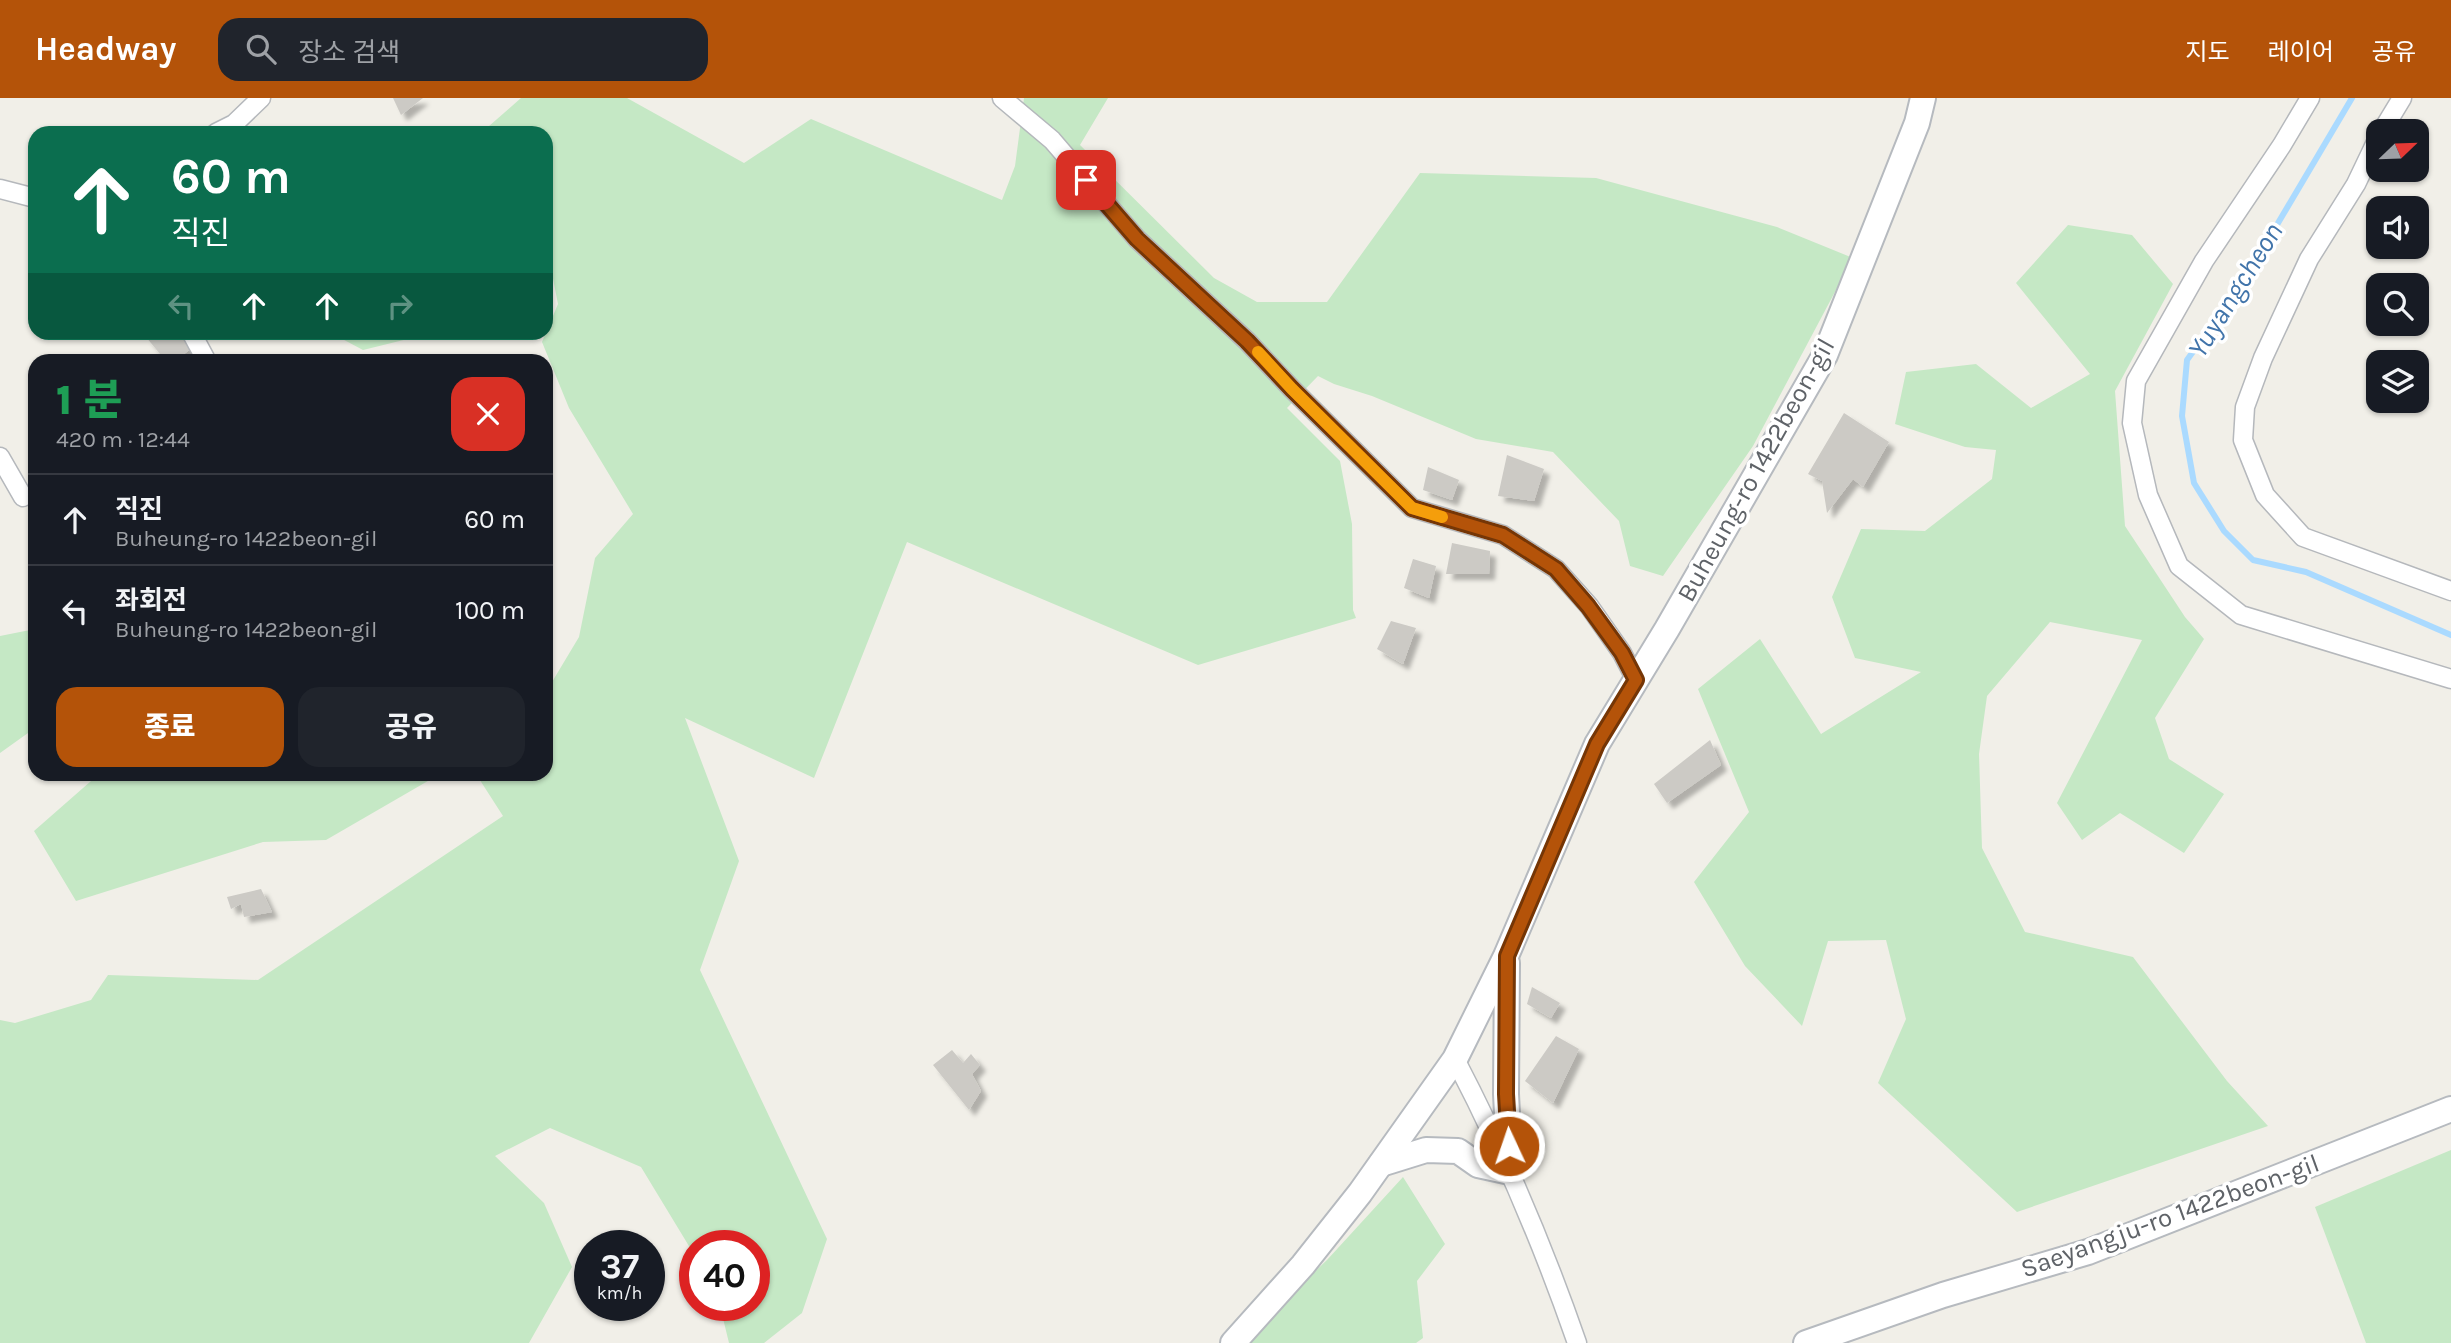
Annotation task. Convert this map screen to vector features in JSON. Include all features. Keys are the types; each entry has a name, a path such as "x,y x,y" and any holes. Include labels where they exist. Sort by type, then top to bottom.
{"street":[{"path":"230,126 261,98"},
{"path":"1002,98 1052,140 1137,239 1247,341 1412,508 1503,535 1556,569 1588,606 1622,653 1636,680"},
{"name":"Buheung-ro 1422beon-gil","path":"1233,1343 1303,1265 1381,1164 1455,1059 1507,956 1597,744 1825,355 1917,123 1923,98"},
{"path":"2310,98 2282,145 2204,261 2136,381 2132,422 2148,495 2179,566 2241,615 2451,679"},
{"path":"2389,119 2402,98"},
{"path":"2366,163 2309,259 2263,358 2245,407 2243,440 2265,495 2303,537 2451,591"},
{"path":"0,189 28,196"},
{"path":"0,457 23,497"},
{"path":"1507,956 1506,1094 1510,1172"},
{"path":"1455,1059 1490,1126 1510,1172 1551,1269 1577,1343"},
{"name":"Saeyangju-ro 1422beon-gil","path":"1806,1343 1943,1295 2088,1252 2451,1110"},
{"path":"1381,1164 1426,1150 1458,1151 1478,1165 1510,1172"}],"green space":[{"path":"521,98 627,98 744,163 811,119 1002,200 1015,166 1024,98 1108,98 1080,145 1214,278 1257,302 1327,302 1420,173 1596,178 1777,227 1853,258 1753,446 1663,576 1630,566 1619,521 1553,452 1476,439 1318,376 1287,408 1340,461 1352,524 1353,610 1356,618 1198,665 907,542 814,778 685,718 739,861 700,970 827,1239 802,1313 764,1343 729,1343 724,1321 770,1321 770,1230 679,1230 641,1167 550,1128 495,1156 544,1203 572,1267 529,1343 0,1343 0,1020 15,1023 91,1000 108,975 258,980 503,816 480,781 553,781 553,680 579,637 595,558 633,514 569,408 553,369 553,354 547,354 542,342 553,340 553,316 558,304 553,279 553,126 489,126"},
{"path":"2068,225 2132,235 2173,284 2115,391 2125,526 2185,617 2204,639 2155,718 2169,759 2224,794 2184,853 2120,813 2082,840 2057,803 2142,640 2050,622 1987,696 1979,754 1982,848 2025,932 2133,957 2227,1081 2268,1126 2017,1212 1878,1083 1906,1019 1886,940 1828,941 1802,1026 1745,966 1694,882 1749,812 1698,689 1760,639 1821,734 1921,672 1855,658 1832,597 1861,529 1925,531 1992,479 1996,450 1965,447 1895,424 1906,372 1976,364 2031,408 2090,374 2016,283"},
{"path":"344,340 404,340 363,350"},
{"path":"28,630 28,733 0,753 0,636"},
{"path":"91,781 428,781 326,840 263,842 76,901 34,831"},
{"path":"2451,1150 2451,1343 2366,1343 2315,1207"},
{"path":"1403,1177 1445,1244 1417,1281 1423,1338 1416,1343 1240,1343 1327,1260"}],"building":[{"path":"393,98 423,98 401,115"},
{"path":"148,340 186,340 191,349 184,354 160,354"},
{"path":"1844,413 1889,442 1863,487 1853,479 1827,513 1822,481 1808,474"},
{"path":"1507,455 1544,469 1534,501 1498,496"},
{"path":"1428,467 1459,480 1452,500 1423,490"},
{"path":"1452,543 1490,551 1489,574 1446,574"},
{"path":"1413,559 1436,566 1429,598 1404,588"},
{"path":"1391,621 1416,628 1403,664 1377,649"},
{"path":"1710,740 1721,765 1667,803 1654,784"},
{"path":"261,889 272,912 244,917 241,904 231,909 227,897"},
{"path":"1532,987 1560,1003 1551,1018 1527,1004"},
{"path":"1556,1036 1579,1049 1553,1103 1525,1081"},
{"path":"952,1050 963,1063 971,1054 980,1065 972,1074 981,1091 969,1110 933,1065"}],"waterway":[{"name":"Yuyangcheon","path":"2352,98 2242,284 2187,360 2182,416 2194,483 2224,531 2253,560 2306,572 2451,635"}],"slow traffic":[{"path":"1258,352 1412,508 1442,517"}],"route":[{"path":"1086,180 1137,239 1247,341 1412,508 1503,535 1556,569 1588,606 1622,653 1636,680 1597,744 1507,956 1506,1094 1509,1146"}]}
